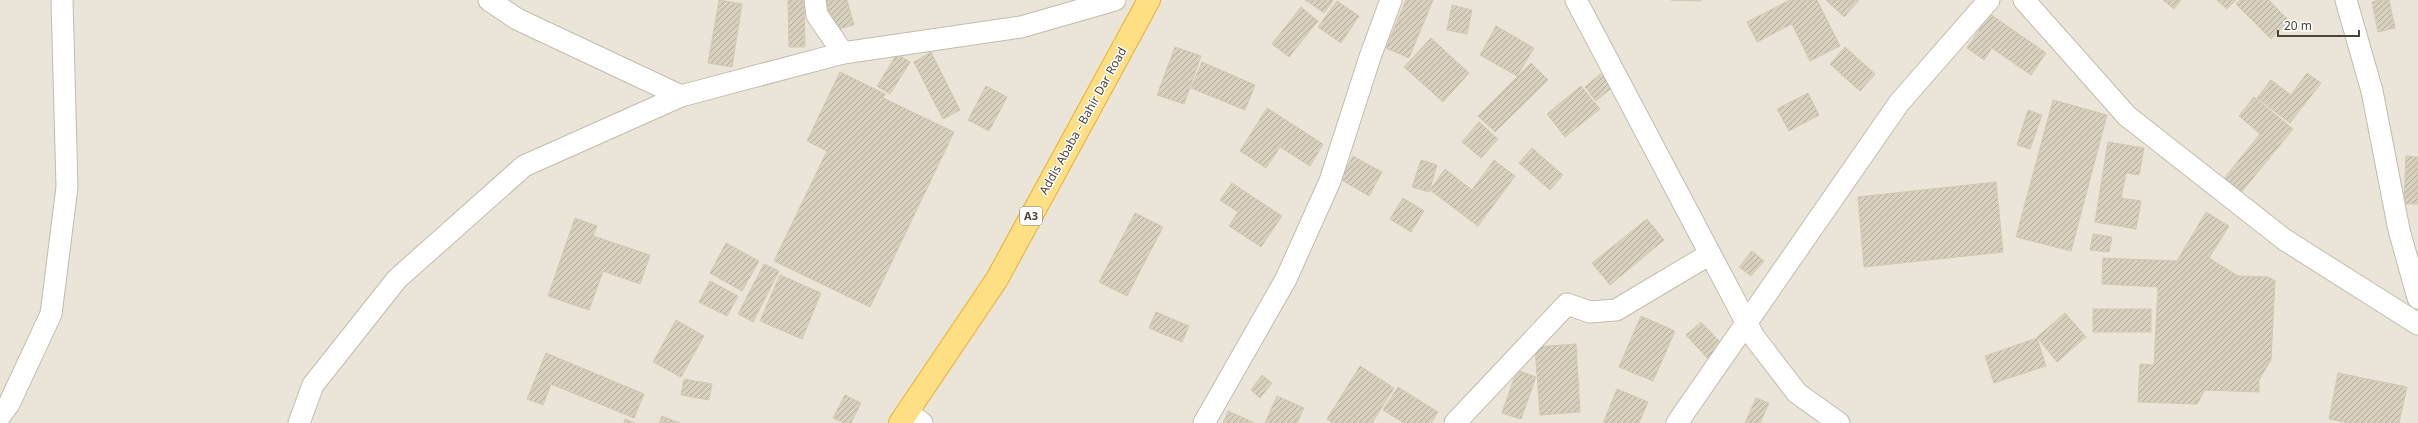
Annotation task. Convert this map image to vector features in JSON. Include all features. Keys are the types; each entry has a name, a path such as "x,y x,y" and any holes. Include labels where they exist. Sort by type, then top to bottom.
{"highway":[{"name":"Addis Ababa - Bahir Dar Road","path":"910,419 996,279 1149,0"}],"street":[{"path":"0,416 9,404 51,314 67,187 62,0"},
{"path":"489,0 517,19 681,96"},
{"path":"815,0 817,15 843,53"},
{"path":"299,423 313,385 397,279 524,166 681,96 843,53 1021,27 1115,0"},
{"path":"1204,423 1286,280 1324,195 1370,57 1391,0"},
{"path":"1576,0 1754,337 1797,393 1839,423"},
{"path":"1677,423 1899,103 1989,0"},
{"path":"2024,0 2128,116 2285,240 2418,324"},
{"path":"2346,0 2372,91 2399,230 2418,298"},
{"path":"1455,423 1567,304 1590,312 1616,310 1710,254"}],"shaded area":[{"path":"0,0 2418,0 2418,423 0,423"}],"building":[{"path":"719,0 742,4 732,67 708,63"},
{"path":"788,0 804,0 805,47 789,47"},
{"path":"826,0 847,0 854,25 834,30"},
{"path":"1305,0 1332,0 1333,1 1324,13"},
{"path":"1406,0 1433,0 1409,58 1386,48"},
{"path":"1671,0 1701,0 1701,1"},
{"path":"1790,0 1817,0 1840,46 1810,61 1792,24 1757,42 1747,22"},
{"path":"1826,0 1859,0 1844,17"},
{"path":"2163,0 2181,0 2174,9"},
{"path":"2217,0 2236,0 2227,9"},
{"path":"2240,0 2269,0 2289,21 2271,39 2236,4"},
{"path":"2389,0 2395,28 2378,32 2372,2"},
{"path":"1337,1 1359,16 1341,43 1318,27"},
{"path":"1452,5 1472,10 1467,34 1447,30"},
{"path":"1301,7 1318,21 1289,57 1272,44"},
{"path":"1990,14 2046,53 2031,75 1992,48 1984,60 1967,48"},
{"path":"1496,26 1534,48 1517,76 1480,55"},
{"path":"1431,38 1469,73 1443,102 1404,67"},
{"path":"1175,47 1201,56 1184,104 1157,95"},
{"path":"1845,47 1875,74 1860,91 1830,64"},
{"path":"931,52 960,110 943,119 914,62"},
{"path":"897,54 910,62 890,94 877,86"},
{"path":"1202,62 1255,85 1245,110 1191,88"},
{"path":"1531,63 1548,80 1495,132 1478,116"},
{"path":"840,72 885,94 883,98 954,132 870,307 774,261 827,151 807,141"},
{"path":"1603,72 1614,86 1596,101 1585,87"},
{"path":"2307,73 2321,83 2290,123 2257,98 2271,80 2291,95"},
{"path":"986,86 1007,97 989,131 968,120"},
{"path":"1581,86 1600,109 1565,137 1547,114"},
{"path":"1808,93 1819,115 1789,131 1777,109"},
{"path":"2254,97 2293,129 2239,195 2222,181 2260,134 2239,116"},
{"path":"2053,100 2107,115 2071,251 2016,237"},
{"path":"1267,108 1323,144 1310,166 1280,147 1266,168 1240,151"},
{"path":"2028,110 2042,115 2030,149 2017,145"},
{"path":"1479,122 1498,139 1481,158 1462,142"},
{"path":"2108,142 2144,148 2139,175 2126,173 2121,198 2141,201 2136,229 2095,222"},
{"path":"1532,148 1563,175 1550,190 1519,163"},
{"path":"1353,156 1382,172 1369,196 1340,179"},
{"path":"2406,156 2418,157 2418,204 2404,204"},
{"path":"1421,160 1437,165 1429,192 1412,187"},
{"path":"1494,160 1515,176 1478,226 1430,190 1445,169 1472,190"},
{"path":"1996,182 2003,252 1864,267 1858,197"},
{"path":"1232,183 1282,216 1261,247 1229,226 1238,212 1220,200"},
{"path":"1403,198 1424,211 1411,232 1390,219"},
{"path":"2206,212 2229,226 2209,258 2238,276 2268,277 2275,281 2271,360 2259,380 2259,392 2205,390 2197,404 2138,402 2140,364 2154,365 2158,287 2102,284 2103,258 2177,261"},
{"path":"1135,213 1163,227 1127,296 1099,282"},
{"path":"575,218 597,226 593,236 650,255 640,284 603,271 589,310 548,296"},
{"path":"1647,219 1664,240 1610,285 1592,263"},
{"path":"2093,234 2112,237 2109,252 2090,250"},
{"path":"726,243 759,261 742,291 710,273"},
{"path":"1752,251 1764,261 1751,276 1739,267"},
{"path":"764,264 779,271 753,322 738,314"},
{"path":"780,275 821,293 802,339 760,321"},
{"path":"710,281 738,296 727,316 699,302"},
{"path":"2093,309 2151,309 2151,332 2093,332"},
{"path":"1156,312 1189,326 1182,342 1149,328"},
{"path":"2065,313 2086,337 2057,362 2037,337"},
{"path":"1641,316 1675,331 1653,381 1619,367"},
{"path":"676,320 704,336 681,377 653,362"},
{"path":"1701,322 1724,346 1709,360 1686,335"},
{"path":"2037,338 2046,366 1994,383 1985,356"},
{"path":"1576,344 1580,412 1540,415 1535,347"},
{"path":"546,353 644,394 634,418 551,384 543,405 527,399"},
{"path":"1360,366 1394,388 1372,423 1333,423 1327,419"},
{"path":"1517,370 1536,377 1521,419 1502,413"},
{"path":"2338,373 2407,387 2399,423 2349,423 2329,419"},
{"path":"1262,375 1272,383 1260,398 1251,390"},
{"path":"684,379 712,384 709,400 681,395"},
{"path":"1398,387 1438,412 1431,423 1404,423 1383,410"},
{"path":"1617,389 1648,402 1639,423 1603,423"},
{"path":"845,395 861,403 851,423 844,423 833,418"},
{"path":"1277,396 1304,408 1297,423 1265,423"},
{"path":"1756,398 1769,403 1760,423 1745,423"},
{"path":"1228,411 1255,423 1223,423"},
{"path":"662,416 680,423 659,423"},
{"path":"625,419 635,423 624,423"}]}
